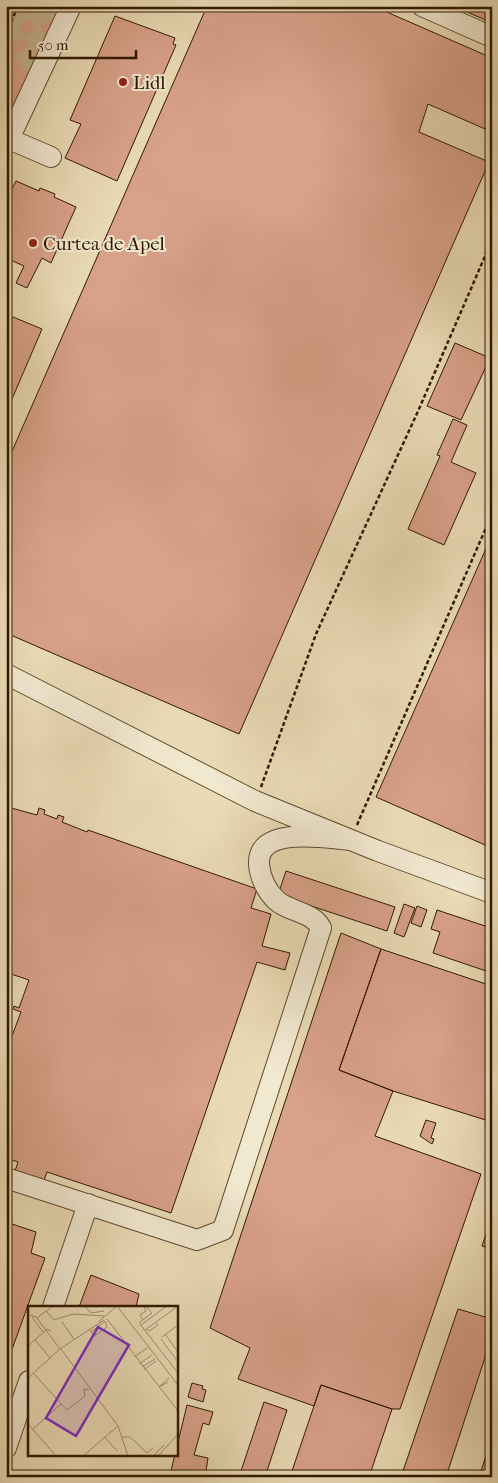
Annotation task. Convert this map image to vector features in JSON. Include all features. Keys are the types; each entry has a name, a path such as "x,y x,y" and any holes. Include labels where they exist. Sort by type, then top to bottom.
{"street":[{"path":"422,6 492,37"},
{"path":"51,157 8,139 52,41"},
{"path":"6,674 255,801 350,840 492,893"},
{"path":"6,1178 197,1240 223,1230 321,928 313,918 288,909 276,900 267,888 260,873 259,856 267,844 285,836 350,840"},
{"path":"54,1306 88,1204"},
{"path":"6,1448 28,1384"}],"path":[{"path":"6,34 18,6"},
{"path":"255,801 316,634 419,409 492,240"},
{"path":"350,840 492,514"}],"building":[{"path":"10,6 62,6 11,116 6,117 6,15"},
{"path":"207,6 373,6 492,58 492,132 428,104 419,132 489,162 239,734 6,633 6,465"},
{"path":"453,6 492,6 492,12 488,21"},
{"name":"Lidl","path":"115,16 175,38 173,44 176,45 117,181 65,158 81,124 70,120"},
{"name":"Curtea de Apel","path":"16,181 39,191 40,188 55,194 54,197 76,207 51,263 42,258 27,288 16,283 24,266 6,258 6,228 8,223 6,222 6,201"},
{"path":"13,317 42,329 6,413 6,334"},
{"path":"455,343 490,358 461,420 427,406"},
{"path":"453,419 467,425 451,462 476,473 444,545 408,529 440,456 437,455"},
{"path":"492,535 492,848 376,797"},
{"path":"6,803 12,805 11,808 37,815 39,808 45,810 44,814 57,819 58,815 64,817 62,822 87,832 88,830 257,889 251,908 271,914 262,946 290,953 285,970 257,962 171,1213 47,1172 43,1183 14,1174 18,1162 6,1158 6,1052 21,1012 13,1009 14,1006 19,1008 29,980 11,974 6,984"},
{"path":"286,871 395,907 387,931 278,895"},
{"path":"404,904 415,908 404,937 394,933"},
{"path":"417,906 427,910 421,927 411,923"},
{"path":"437,910 491,928 487,942 492,944 492,973 433,953 440,932 431,929"},
{"path":"341,933 381,949 339,1070 393,1091 375,1136 481,1174 400,1409 392,1409 321,1385 314,1406 238,1379 250,1348 210,1328"},
{"path":"381,949 492,986 492,1122 393,1091 339,1070"},
{"path":"426,1120 436,1123 431,1138 434,1139 432,1144 420,1136"},
{"path":"492,1217 492,1249 482,1246"},
{"path":"6,1222 36,1232 31,1253 45,1258 6,1366"},
{"path":"91,1275 139,1294 136,1306 79,1306"},
{"path":"458,1309 492,1319 492,1336 446,1477 401,1477"},
{"path":"192,1383 203,1386 202,1389 206,1390 203,1402 188,1397"},
{"path":"321,1385 392,1409 369,1477 290,1477"},
{"path":"264,1402 287,1410 265,1477 239,1477"},
{"path":"187,1405 213,1412 209,1425 203,1423 194,1455 208,1458 205,1477 170,1475 175,1456 178,1456 178,1442"},
{"path":"492,1438 492,1477 479,1477"}],"tunnel":[{"path":"15,6 44,51"},
{"path":"34,6 52,34"},
{"path":"54,6 60,16"},
{"path":"6,25 34,68"}],"place":[{"name":"Lidl","path":"123,82"},
{"name":"Curtea de Apel","path":"33,243"}]}
